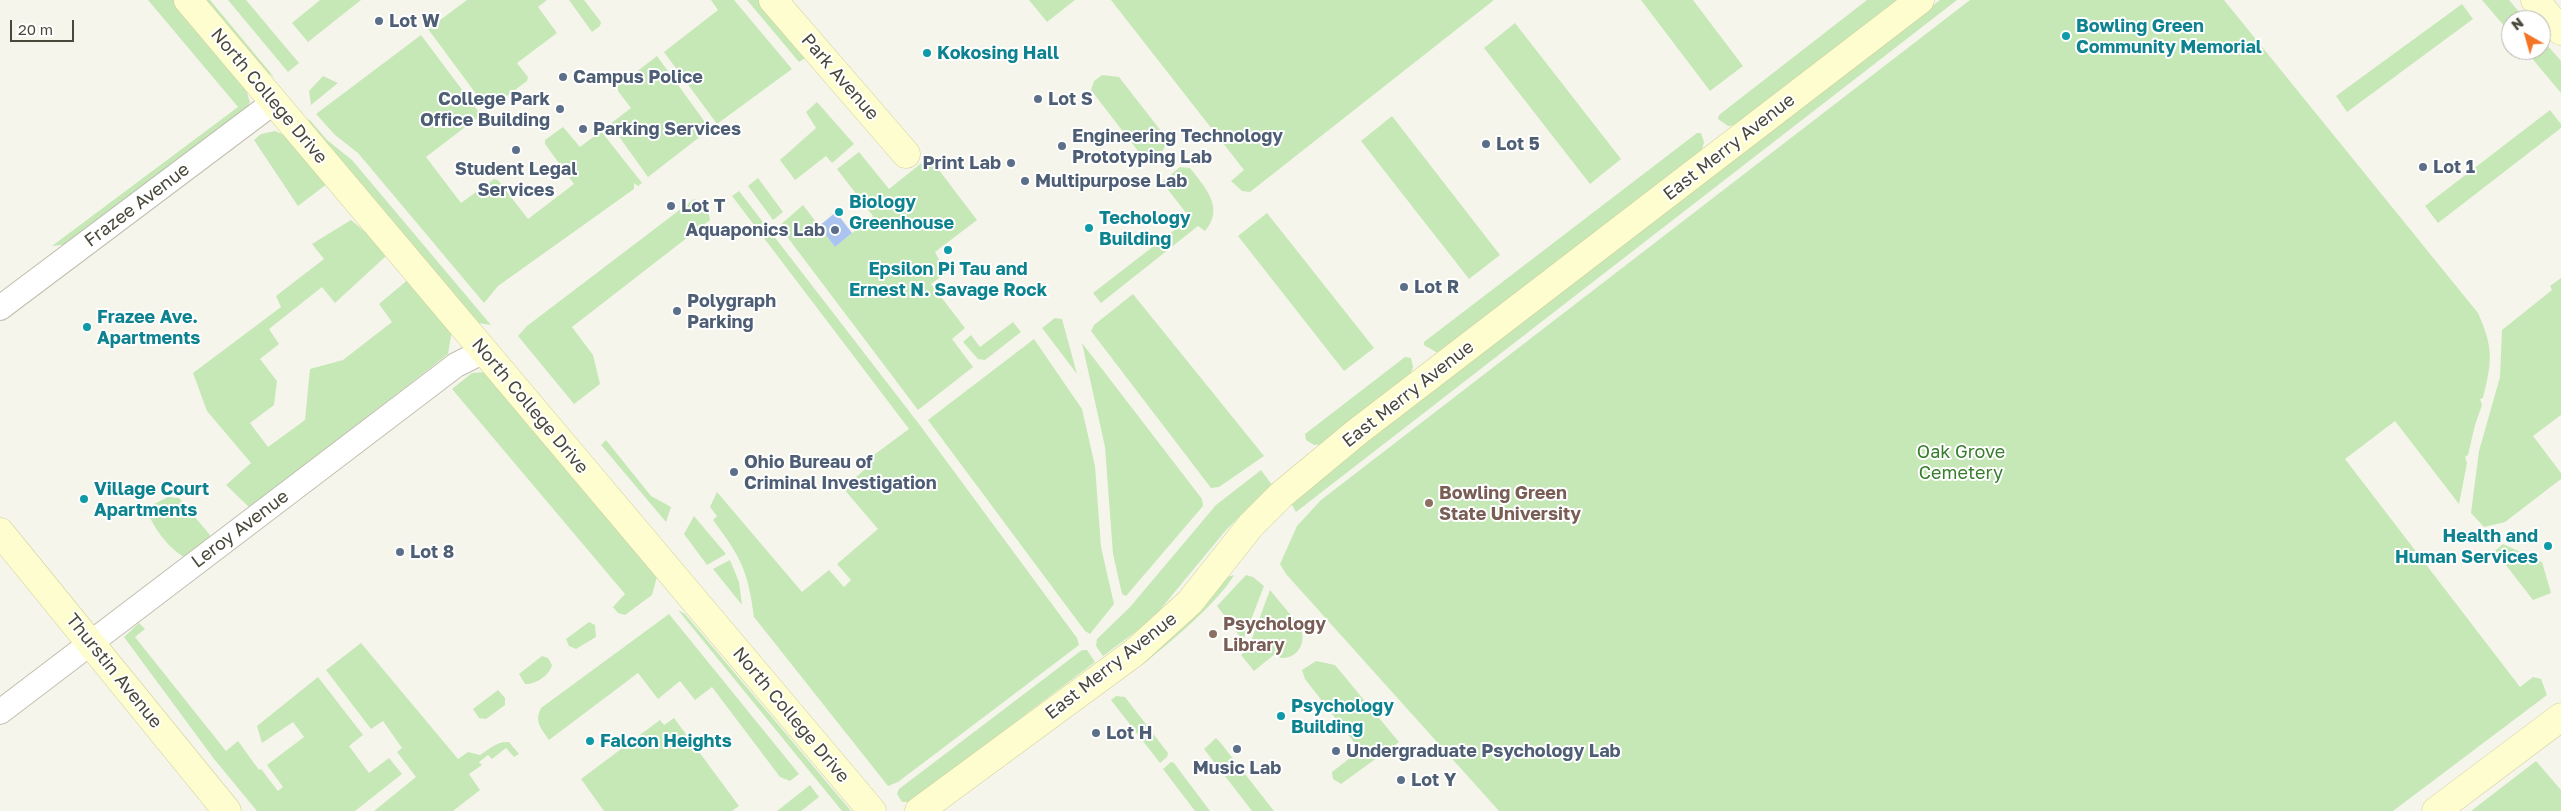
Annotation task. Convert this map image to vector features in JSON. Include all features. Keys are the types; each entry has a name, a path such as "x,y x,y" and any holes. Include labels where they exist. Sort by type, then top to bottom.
{"street":[{"name":"North College Drive","path":"188,0 872,811"},
{"name":"Park Avenue","path":"774,0 906,154"},
{"name":"East Merry Avenue","path":"919,811 1135,652 1190,602 1251,526 1281,495 1357,432 1920,0"},
{"path":"2535,0 2561,31"},
{"name":"Frazee Avenue","path":"0,308 274,102"},
{"name":"Leroy Avenue","path":"0,712 443,375 484,351"},
{"name":"Thurstin Avenue","path":"0,532 227,811"},
{"path":"2436,811 2561,717"}],"green space":[{"path":"148,0 175,0 244,83 250,102 243,115 71,244 52,246 238,107"},
{"path":"203,0 210,0 274,77 258,66"},
{"path":"228,0 246,0 299,63 288,72"},
{"path":"320,0 361,0 308,42 292,23"},
{"path":"467,0 547,0 538,7 557,33 517,63 528,77 527,81 488,110 428,29"},
{"path":"569,0 584,0 601,22 600,26 592,32"},
{"path":"711,0 734,0 792,69 717,124 664,52 718,10"},
{"path":"747,0 759,0 807,57 799,62"},
{"path":"1029,0 1075,0 1047,22"},
{"path":"1111,0 1494,0 1250,192 1242,191 1231,181 1244,170"},
{"path":"1641,0 1693,0 1743,66 1710,91"},
{"path":"1867,0 1902,0 1741,125 1728,126 1718,119 1719,115"},
{"path":"1940,0 1957,0 1296,512 1290,501"},
{"name":"Oak Grove Cemetery","path":"1970,0 2224,0 2478,313 2487,336 2490,364 2483,398 2480,399 2482,405 2468,455 2465,457 2467,463 2459,504 2395,421 2345,459 2520,687 2533,677 2541,679 2547,695 2393,811 1499,811 1286,574 1280,564 1297,526 1321,500"},
{"path":"2482,0 2509,0 2518,10 2501,10 2501,22"},
{"path":"2462,4 2473,19 2347,112 2336,96"},
{"path":"1515,23 1621,159 1590,184 1484,48"},
{"path":"421,35 481,115 426,157 461,203 494,179 498,180 528,219 574,184 545,144 545,140 563,127 580,147 601,131 642,183 638,186 634,183 634,189 498,286 484,303 358,153 335,135 316,114"},
{"path":"2551,50 2561,61 2561,93 2533,60 2551,60"},
{"path":"657,56 710,129 648,177 610,124 631,108 618,91 618,86"},
{"path":"1102,75 1119,77 1168,140 1161,154 1148,164 1091,90 1094,81"},
{"path":"323,76 338,83 311,105 309,91"},
{"path":"817,102 854,144 832,163 826,156 795,180 780,160 816,128 806,112"},
{"path":"2550,110 2561,124 2561,128 2438,223 2425,206"},
{"path":"1392,116 1500,255 1469,279 1361,141"},
{"path":"309,119 327,140 352,160 491,325 478,323 310,129"},
{"path":"275,131 287,136 327,184 298,206 254,140 261,134"},
{"path":"1697,133 1701,133 1704,142 1701,154 1448,352 1436,352 1424,345 1424,342"},
{"path":"859,152 889,189 929,157 977,220 935,252 946,273 931,284 965,328 952,339 973,367 918,410 779,226 803,205 835,247 873,216 837,169"},
{"path":"1180,167 1190,168 1207,190 1213,206 1211,222 1205,231 1198,226 1101,303 1093,293 1190,218 1162,182"},
{"path":"758,178 783,212 773,220 748,186"},
{"path":"739,191 919,424 1077,638 1079,645 898,782 888,786 754,617 749,588 742,565 713,520 717,516 710,507 717,492 802,592 829,570 844,587 851,580 837,564 878,529 843,488 870,465 867,460 909,429 732,196"},
{"path":"694,199 707,205 710,220 572,327 593,355 600,384 574,404 518,336 527,326"},
{"path":"1267,213 1374,348 1344,371 1238,236"},
{"path":"351,220 369,235 386,256 335,303 322,287 269,329 279,344 260,359 277,381 274,405 250,423 268,447 305,420 310,369 343,360 392,322 379,304 410,278 452,330 448,354 250,508 226,485 251,463 207,411 193,373 281,307 276,296 324,259 312,244"},
{"path":"2561,278 2561,415 2533,436 2561,473 2561,479 2505,522 2484,527 2471,513 2479,451 2500,377 2502,330 2552,290 2550,286"},
{"path":"1133,294 1264,456 1219,487 1211,488 1091,331 1094,325"},
{"path":"1055,318 1062,319 1077,374 1042,328"},
{"path":"1013,322 1021,332 985,360 978,359 963,342 971,335 980,347"},
{"path":"1034,339 1082,409 1095,466 1101,547 1114,604 1090,634 1085,631 928,420"},
{"path":"1082,343 1202,499 1203,506 1126,596 1122,594 1113,554 1105,447"},
{"path":"1405,357 1411,358 1413,367 1409,378 1325,444 1314,445 1306,440 1305,434"},
{"path":"486,372 658,573 652,595 625,615 618,613 613,607 625,594 452,389 472,373"},
{"path":"606,440 651,496 671,507 666,522 601,445"},
{"path":"1261,470 1272,485 1226,530 1159,611 1138,630 1103,656 1096,646 1097,639 1130,607 1216,505"},
{"path":"168,497 179,498 210,535 209,541 186,558 174,550 163,538 154,526 148,513 154,504"},
{"path":"694,516 726,554 707,565 684,534"},
{"path":"2503,544 2542,562 2551,593 2533,600 2495,551"},
{"path":"730,560 739,582 742,605 713,569"},
{"path":"1234,575 1227,586 1205,610 1142,665 1139,661 1224,578"},
{"path":"1246,575 1253,577 1264,586 1244,638 1241,638 1217,606"},
{"path":"1270,590 1299,625 1303,637 1300,648 1293,655 1281,658 1275,654 1254,671 1241,655 1248,649"},
{"path":"678,610 685,614 851,811 842,811"},
{"path":"669,614 799,774 790,781 780,777 712,687 695,700 680,681 658,699 638,673 549,740 538,721 541,708"},
{"path":"589,622 595,625 596,637 576,649 569,646 566,639"},
{"path":"139,623 145,629 135,637 226,751 238,741 259,770 261,769 278,791 283,787 267,765 304,737 293,722 262,743 257,726 318,677 363,735 349,746 369,773 389,758 402,774 355,811 257,811 214,759 124,637"},
{"path":"361,643 458,759 468,752 480,755 493,746 505,742 509,742 519,754 514,757 506,748 492,759 488,755 479,762 482,765 469,774 480,790 453,811 374,811 416,777 397,752 402,748 383,721 371,729 326,670"},
{"path":"1082,650 1087,650 1095,662 909,802 902,802 897,794 899,789"},
{"path":"542,656 548,658 552,665 551,669 537,681 525,684 519,674"},
{"path":"1316,661 1335,665 1399,742 1341,784 1333,779 1332,772 1360,750 1305,679 1302,670"},
{"path":"498,690 505,698 505,705 486,719 479,718 473,709"},
{"path":"1116,696 1125,697 1168,753 1167,757 1160,763 1111,700"},
{"path":"674,718 739,806 732,811 604,811 581,779 660,720 664,725"},
{"path":"1216,738 1274,811 1252,811 1204,749"},
{"path":"2536,761 2561,790 2561,811 2471,811"},
{"path":"1171,762 1174,763 1210,811 1195,811 1163,769"},
{"path":"810,785 819,797 801,811 777,811"}],"water":[{"name":"Aquaponics Lab","path":"836,212 852,233 835,247 819,226"}],"place":[{"name":"Lot W","path":"379,21"},
{"name":"Bowling Green Community Memorial","path":"2066,36"},
{"name":"Kokosing Hall","path":"927,53"},
{"name":"Campus Police","path":"563,77"},
{"name":"Lot S","path":"1038,99"},
{"name":"College Park Office Building","path":"560,109"},
{"name":"Parking Services","path":"583,129"},
{"name":"Lot 5","path":"1486,144"},
{"name":"Engineering Technology Prototyping Lab","path":"1062,146"},
{"name":"Student Legal Services","path":"516,150"},
{"name":"Print Lab","path":"1011,163"},
{"name":"Lot 1","path":"2423,167"},
{"name":"Multipurpose Lab","path":"1025,181"},
{"name":"Lot T","path":"671,206"},
{"name":"Biology Greenhouse","path":"839,212"},
{"name":"Techology Building","path":"1089,228"},
{"name":"Aquaponics Lab","path":"835,230"},
{"name":"Epsilon Pi Tau and Ernest N. Savage Rock","path":"948,250"},
{"name":"Lot R","path":"1404,287"},
{"name":"Polygraph Parking","path":"677,311"},
{"name":"Frazee Ave. Apartments","path":"87,327"},
{"name":"Ohio Bureau of Criminal Investigation","path":"734,472"},
{"name":"Village Court Apartments","path":"84,499"},
{"name":"Bowling Green State University","path":"1429,503"},
{"name":"Health and Human Services","path":"2548,546"},
{"name":"Lot 8","path":"400,552"},
{"name":"Psychology Library","path":"1213,634"},
{"name":"Psychology Building","path":"1281,716"},
{"name":"Lot H","path":"1096,733"},
{"name":"Falcon Heights","path":"590,741"},
{"name":"Music Lab","path":"1237,749"},
{"name":"Undergraduate Psychology Lab","path":"1336,751"},
{"name":"Lot Y","path":"1401,780"}]}
